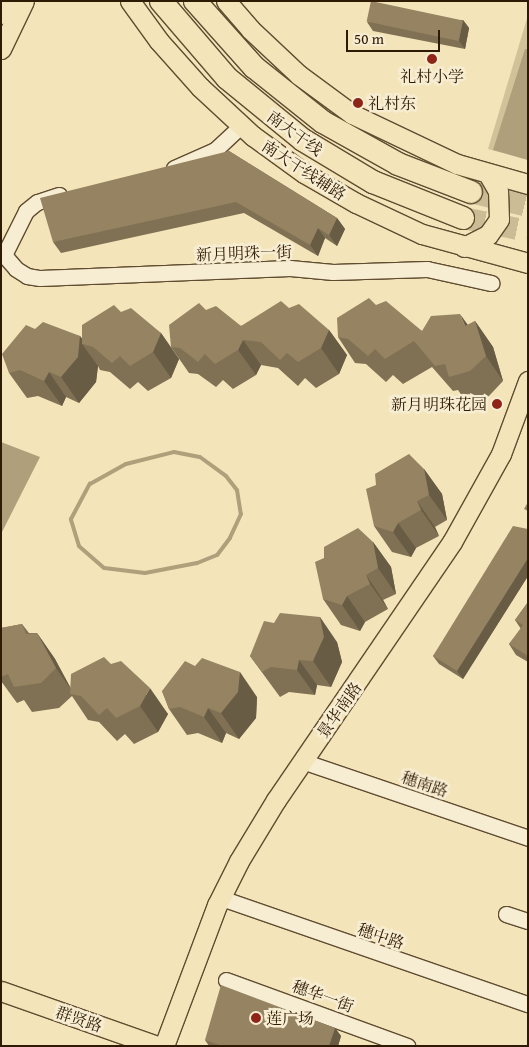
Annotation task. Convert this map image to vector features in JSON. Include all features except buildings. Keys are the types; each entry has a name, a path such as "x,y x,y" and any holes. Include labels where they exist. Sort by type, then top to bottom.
{"highway":[{"path":"1,13 8,1"},
{"name":"南大干线","path":"161,1 227,78 303,140 373,182 463,218"},
{"name":"南大干线","path":"195,1 254,67 323,122 398,164 471,192"}],"main road":[{"path":"1,49 24,1"},
{"name":"南大干线辅路","path":"130,1 177,63 241,126 279,156 356,203 407,227 464,247 528,263"},
{"path":"226,1 281,58 346,110 426,152 488,174 528,184"},
{"path":"464,247 488,235 499,219 499,196 488,174"},
{"name":"景华南路","path":"164,1046 217,905 239,861 276,800 452,542 504,447 528,381"},
{"name":"群贤路","path":"1,992 156,1046"},
{"name":"群贤路","path":"1,1004 119,1046"}],"street":[{"path":"158,171 208,154 241,126"},
{"name":"新月明珠一街","path":"74,192 32,206 22,217 4,255 21,273 40,278 290,268 333,272 427,269 491,283"},
{"name":"穗南路","path":"312,764 528,838"},
{"name":"穗中路","path":"224,899 528,1004"},
{"path":"506,914 528,922"},
{"name":"穗华一街","path":"226,980 408,1046"}],"shaded area":[{"path":"528,15 528,160 488,149"},
{"path":"525,49 528,49 528,160 493,150"},
{"path":"1,442 40,457 1,534"}],"waterway":[{"path":"174,452 200,457 226,476 237,490 241,514 230,538 217,555 197,563 145,573 104,568 79,546 71,519 90,484 126,464 174,452"}],"tunnel":[{"path":"471,192 528,206"},
{"path":"463,218 528,231"}],"place":[{"name":"礼村小学","path":"432,59"},
{"name":"礼村东","path":"358,103"},
{"name":"新月明珠花园","path":"497,404"},
{"name":"莲广场","path":"256,1018"}]}
